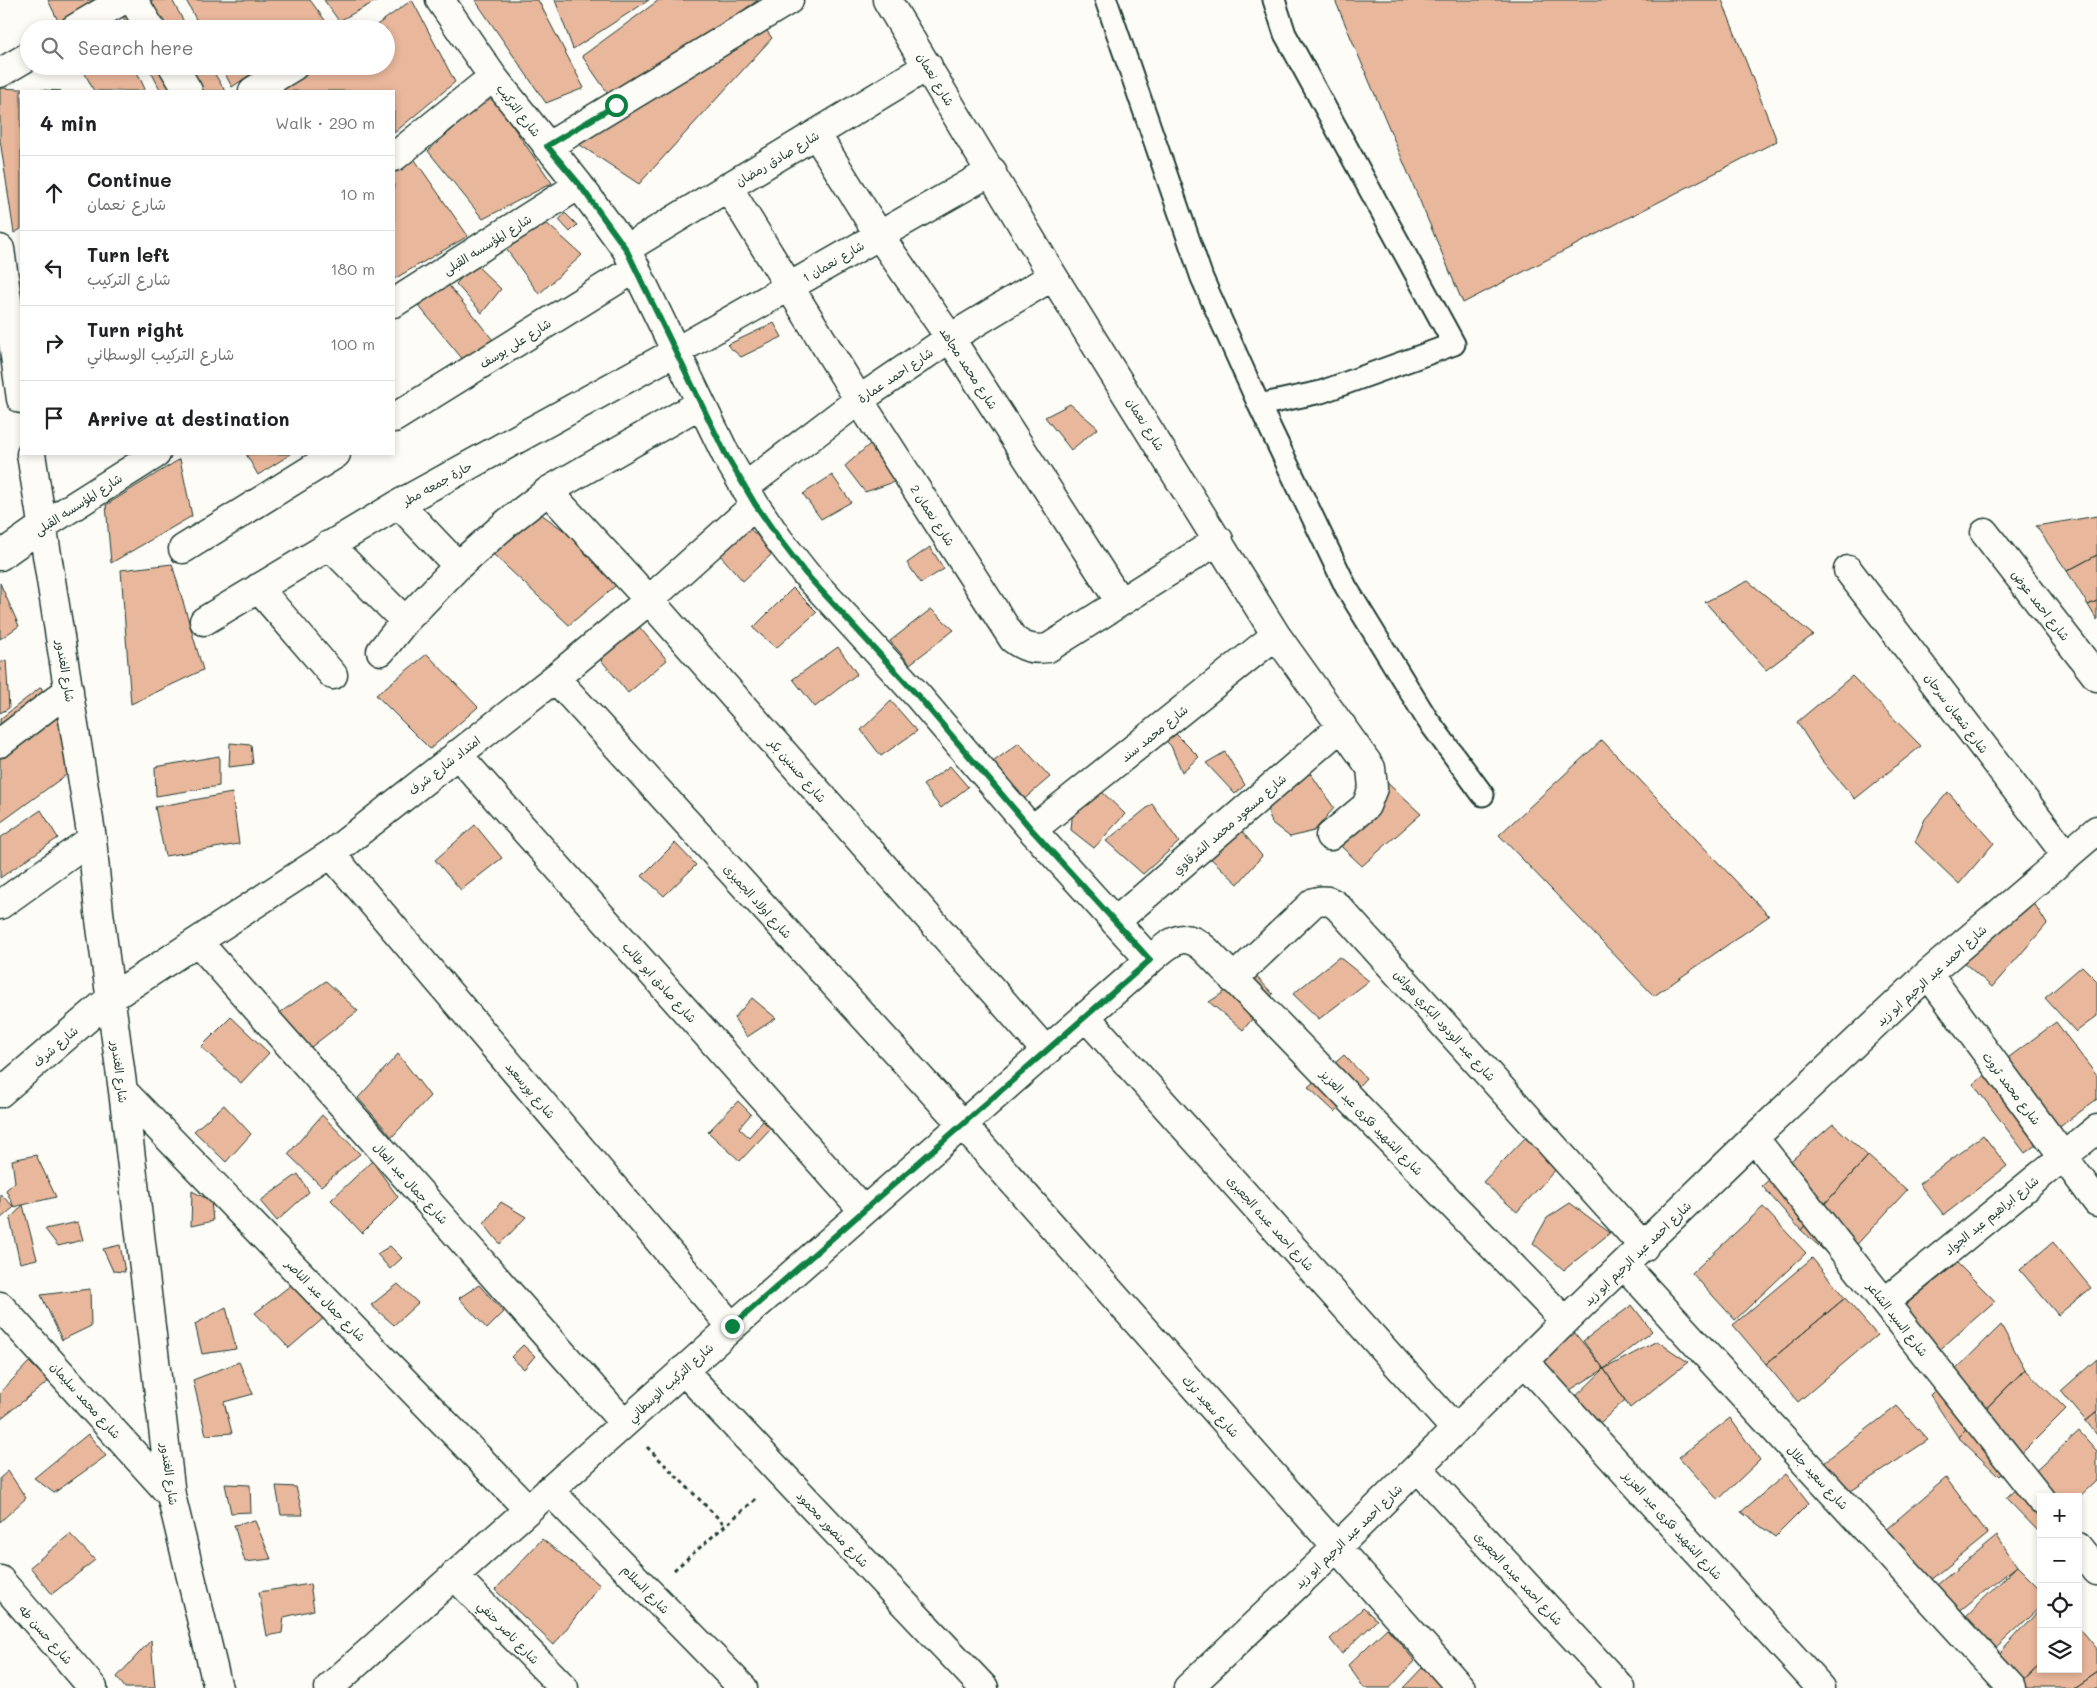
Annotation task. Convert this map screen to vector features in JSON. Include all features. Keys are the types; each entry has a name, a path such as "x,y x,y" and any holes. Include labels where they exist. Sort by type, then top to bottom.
{"street":[{"path":"89,20 123,0"},
{"path":"133,0 145,20"},
{"name":"شارع التركيب","path":"440,0 493,78 579,184 631,258 726,455 750,496 805,573 918,696 1032,830 1150,960"},
{"path":"547,146 789,0"},
{"name":"شارع نعمان","path":"887,0 992,171 1053,276 1219,540 1276,635 1371,768 1373,788 1366,806 1330,836"},
{"path":"0,73 20,61"},
{"name":"شارع صادق رمضان","path":"631,258 728,187 928,66"},
{"path":"178,75 187,90"},
{"path":"255,90 279,75"},
{"path":"395,156 493,78"},
{"name":"شارع محمد مجاهد","path":"816,134 879,235 950,338 1120,602"},
{"name":"شارع نعمان 1","path":"675,352 992,171"},
{"name":"شارع المؤسسه القبلى","path":"395,302 579,184"},
{"name":"شارع نعمان 2","path":"728,187 859,400 1013,639 1023,647 1035,650 1048,648 1219,540"},
{"path":"0,249 20,386"},
{"name":"شارع على يوسف","path":"395,417 631,258"},
{"name":"شارع احمد عمارة","path":"750,496 859,400 950,338 1053,276"},
{"name":"حارة جمعه مطر","path":"204,621 399,504 675,352"},
{"path":"381,651 405,621 458,566 508,522 548,491 700,404"},
{"name":"شارع الغندور","path":"31,455 44,526 92,839 99,912 123,1091 171,1495 218,1688"},
{"name":"شارع المؤسسه القبلى","path":"0,556 154,455"},
{"path":"183,549 334,455"},
{"name":"شارع حسنين بكر","path":"548,491 649,600 1046,1051"},
{"name":"امتداد شارع شرف","path":"111,998 331,854 555,678 649,600 750,496"},
{"path":"399,504 458,566"},
{"name":"شارع احمد عوض","path":"1985,533 2097,677"},
{"path":"329,545 405,621"},
{"name":"شارع شعبان سرحان","path":"1848,570 2067,856"},
{"path":"258,588 333,676"},
{"name":"شارع محمد سند","path":"1032,830 1276,635"},
{"name":"شارع اولاد الجميزى","path":"555,678 962,1124"},
{"path":"0,743 69,690"},
{"name":"شارع مسعود محمد الشرقاوي","path":"1115,922 1342,726"},
{"name":"شارع صادق ابو طالب","path":"457,754 863,1210"},
{"name":"شارع احمد عبد الرحيم ابو زيد","path":"1188,1688 1337,1547 1565,1321 1644,1247 1754,1138 1928,974 2097,830"},
{"path":"0,905 92,839"},
{"name":"شارع بورسعيد","path":"331,854 732,1326"},
{"name":"شارع عبد الودود البكري هواش","path":"1232,979 1314,902 1322,900 1331,901 1345,914 1644,1247"},
{"name":"شارع الشهيد فكرى عبد العزيز","path":"1172,942 1181,938 1191,939 1199,943 1565,1321"},
{"name":"شارع جمال عبد العال","path":"198,942 624,1423"},
{"name":"شارع التركيب الوسطاني","path":"338,1685 454,1575 732,1326 1172,942"},
{"name":"شارع محمد ثروت","path":"1928,974 2097,1202"},
{"name":"شارع شرف","path":"0,1094 111,998"},
{"name":"شارع احمد عبده الجعبرى","path":"1085,1016 1456,1430"},
{"name":"شارع جمال عبد الناصر","path":"123,1091 528,1509"},
{"name":"شارع سعيد ترك","path":"962,1124 1461,1688"},
{"name":"شارع ابراهيم عبد الجواد","path":"1885,1302 2097,1129"},
{"name":"شارع السيد الشاعر","path":"1754,1138 2037,1495"},
{"name":"شارع سعيد جلال","path":"1624,1266 2012,1688"},
{"name":"شارع محمد سليمان","path":"0,1306 171,1495"},
{"name":"شارع الشهيد فكرى عبد العزيز","path":"1525,1362 1820,1688"},
{"name":"شارع منصور محمود","path":"683,1370 984,1688"},
{"name":"شارع احمد عبده الجعبرى","path":"1418,1468 1621,1688"},
{"name":"شارع السلام","path":"549,1490 743,1688"},
{"path":"2082,1552 2097,1571"},
{"name":"شارع ناصر حنفي","path":"454,1575 564,1688"},
{"name":"شارع حسن طه","path":"0,1580 93,1688"}],"lane":[{"path":"1106,0 1202,278 1258,405 1346,588 1427,719 1483,794"},
{"path":"1258,405 1321,392 1454,344 1285,34 1274,0"}],"path":[{"path":"624,1423 726,1526"},
{"path":"649,1592 726,1526 781,1474"}],"building":[{"path":"48,0 103,0 113,20 58,20"},
{"path":"115,0 172,0 183,20 125,20"},
{"path":"186,0 310,0 325,20 196,20"},
{"path":"324,0 378,0 341,20 338,20"},
{"path":"412,0 455,82 395,132 395,90 281,90 303,75 395,75 395,20 384,20"},
{"path":"475,0 538,0 584,88 546,103"},
{"path":"555,0 649,0 573,49"},
{"path":"659,0 758,0 616,105 582,56"},
{"path":"1335,0 1722,0 1777,141 1463,303"},
{"path":"749,6 772,38 639,184 574,141"},
{"path":"86,75 138,75 145,89 143,90 93,90"},
{"path":"153,75 215,75 224,90 160,90"},
{"path":"226,75 250,75 232,87"},
{"path":"0,88 41,90 20,90 20,230 14,233 0,140"},
{"path":"491,95 552,183 483,219 428,151"},
{"path":"406,147 468,236 395,278 395,157"},
{"path":"535,213 582,255 539,294 504,246"},
{"path":"565,213 577,225 570,232 559,220"},
{"path":"474,263 501,289 482,313 456,284"},
{"path":"446,282 493,340 465,362 418,305"},
{"path":"774,323 782,337 741,357 727,345"},
{"path":"1070,404 1098,428 1071,450 1045,417"},
{"path":"870,444 897,481 865,492 845,466"},
{"path":"247,455 289,455 258,475"},
{"path":"180,459 192,516 111,563 106,505"},
{"path":"832,475 851,502 821,519 803,494"},
{"path":"541,514 627,576 569,625 493,554"},
{"path":"2097,516 2097,555 2067,571 2036,526"},
{"path":"748,527 774,552 743,581 719,554"},
{"path":"930,547 944,569 921,583 907,563"},
{"path":"2097,555 2097,601 2088,605 2067,571"},
{"path":"172,564 203,670 131,704 121,570"},
{"path":"1748,581 1813,635 1766,670 1705,602"},
{"path":"0,583 19,626 0,639"},
{"path":"793,588 817,612 776,648 753,628"},
{"path":"2097,601 2097,620 2088,605"},
{"path":"931,609 954,630 910,664 890,641"},
{"path":"636,623 667,660 628,693 597,655"},
{"path":"838,647 857,674 815,707 793,679"},
{"path":"427,654 478,707 430,749 376,695"},
{"path":"6,660 9,708 0,713 0,663"},
{"path":"1852,676 1921,746 1855,799 1822,761 1797,722"},
{"path":"41,687 81,764 0,823 0,719"},
{"path":"891,701 917,731 881,756 861,730"},
{"path":"1171,729 1199,757 1182,772 1171,746 1160,735"},
{"path":"1602,740 1769,916 1654,996 1499,835"},
{"path":"230,743 251,745 253,764 229,767"},
{"path":"1019,743 1050,777 1022,801 990,764"},
{"path":"1225,752 1245,785 1235,794 1206,763"},
{"path":"219,756 219,786 156,796 155,767"},
{"path":"950,766 968,787 941,808 923,785"},
{"path":"1311,774 1334,808 1314,831 1290,837 1272,823 1266,805 1284,780"},
{"path":"1382,778 1421,814 1362,866 1330,836"},
{"path":"1096,786 1125,814 1094,848 1071,830 1073,807"},
{"path":"1948,792 1994,843 1959,884 1915,842 1925,819"},
{"path":"232,793 239,844 165,856 155,807"},
{"path":"1152,804 1179,842 1143,874 1106,841"},
{"path":"41,810 58,838 0,878 0,838"},
{"path":"475,825 502,858 461,890 435,860"},
{"path":"1237,825 1262,856 1238,884 1206,854"},
{"path":"675,843 696,865 664,896 642,876"},
{"path":"2019,879 2047,924 1992,987 1954,954"},
{"path":"1339,957 1369,981 1319,1019 1293,994"},
{"path":"2082,966 2097,981 2097,1016 2076,1032 2045,998"},
{"path":"1253,973 1273,994 1243,1030 1209,1002"},
{"path":"326,981 358,1011 311,1047 278,1014"},
{"path":"752,998 776,1018 747,1037 734,1018"},
{"path":"231,1017 269,1053 241,1083 201,1047"},
{"path":"2056,1022 2097,1076 2097,1099 2025,1153 1973,1084"},
{"path":"398,1054 430,1096 392,1137 358,1098"},
{"path":"1344,1055 1366,1078 1335,1112 1308,1087"},
{"path":"738,1101 751,1114 739,1128 749,1137 763,1121 771,1128 740,1161 708,1132"},
{"path":"224,1105 251,1134 226,1162 194,1131"},
{"path":"322,1115 360,1154 321,1186 288,1154"},
{"path":"1833,1124 1868,1156 1801,1230 1762,1186"},
{"path":"1528,1135 1557,1168 1517,1212 1483,1182"},
{"path":"1983,1135 2007,1166 1944,1215 1919,1184"},
{"path":"36,1155 56,1197 14,1207 6,1190 15,1182 12,1160"},
{"path":"1868,1156 1907,1190 1839,1264 1801,1230"},
{"path":"372,1161 398,1197 362,1233 331,1200"},
{"path":"298,1174 309,1192 277,1221 260,1201"},
{"path":"192,1191 211,1201 213,1221 191,1226"},
{"path":"0,1194 14,1207 0,1219"},
{"path":"501,1202 526,1217 500,1244 484,1224"},
{"path":"1570,1203 1610,1233 1564,1270 1533,1243 1547,1218"},
{"path":"23,1205 37,1259 20,1263 10,1219"},
{"path":"1763,1207 1806,1253 1735,1320 1692,1273"},
{"path":"78,1222 83,1240 58,1246 45,1229"},
{"path":"2053,1242 2091,1288 2058,1315 2020,1270"},
{"path":"120,1245 125,1272 113,1271 103,1249"},
{"path":"390,1246 402,1258 390,1269 377,1254"},
{"path":"1812,1258 1845,1298 1766,1364 1733,1325"},
{"path":"1957,1263 1995,1301 1920,1367 1882,1324"},
{"path":"398,1284 418,1303 394,1325 371,1305"},
{"path":"291,1285 325,1317 289,1348 255,1313"},
{"path":"479,1285 504,1312 487,1329 459,1298"},
{"path":"90,1289 91,1326 62,1340 41,1295"},
{"path":"1845,1298 1877,1335 1798,1402 1766,1364"},
{"path":"1632,1305 1652,1331 1604,1369 1583,1341"},
{"path":"226,1307 236,1349 202,1354 195,1324"},
{"path":"1565,1321 1604,1369 1557,1398 1525,1362"},
{"path":"2001,1325 2025,1369 1958,1437 1930,1395"},
{"path":"1657,1341 1688,1362 1630,1408 1604,1369"},
{"path":"523,1345 535,1356 524,1369 511,1357"},
{"path":"2097,1359 2097,1412 2086,1421 2061,1391"},
{"path":"29,1362 49,1381 0,1419 0,1393"},
{"path":"239,1362 253,1394 224,1402 232,1433 206,1435 193,1380"},
{"path":"1604,1369 1625,1400 1589,1433 1566,1406"},
{"path":"2025,1369 2066,1409 1999,1476 1958,1437"},
{"path":"1897,1406 1928,1440 1848,1493 1820,1465"},
{"path":"2097,1412 2097,1435 2086,1421"},
{"path":"1730,1418 1760,1460 1718,1500 1679,1457"},
{"path":"2079,1431 2097,1451 2097,1480 2082,1494 2037,1493 2037,1530 2006,1498"},
{"path":"88,1434 106,1456 54,1493 34,1478"},
{"path":"8,1471 26,1498 0,1522 0,1478"},
{"path":"1786,1474 1809,1503 1775,1537 1741,1512"},
{"path":"1946,1478 1988,1534 1930,1581 1884,1531"},
{"path":"225,1484 250,1485 251,1512 231,1513"},
{"path":"276,1486 296,1487 303,1515 281,1515"},
{"path":"255,1521 271,1559 245,1562 234,1525"},
{"path":"70,1534 95,1560 52,1594 30,1567"},
{"path":"1997,1536 2017,1566 1949,1619 1926,1594"},
{"path":"542,1539 600,1585 554,1645 495,1590"},
{"path":"2017,1566 2037,1586 2037,1610 1994,1650 1956,1626"},
{"path":"310,1584 314,1610 284,1617 282,1633 267,1636 259,1592"},
{"path":"1363,1608 1377,1620 1342,1654 1330,1639"},
{"path":"2037,1612 2037,1668 2016,1688 1990,1664"},
{"path":"1387,1628 1415,1661 1390,1688 1364,1688 1348,1665"},
{"path":"2082,1632 2097,1650 2097,1671 2072,1688 2016,1688 2037,1668 2037,1673 2082,1673"},
{"path":"151,1640 155,1688 125,1688 117,1677"},
{"path":"1424,1666 1445,1688 1403,1688"},
{"path":"2097,1671 2097,1688 2072,1688"}],"route":[{"path":"616,105 547,146 579,184 626,249 726,455 755,504 805,573 918,696 1032,830 1150,960 732,1326"}]}
